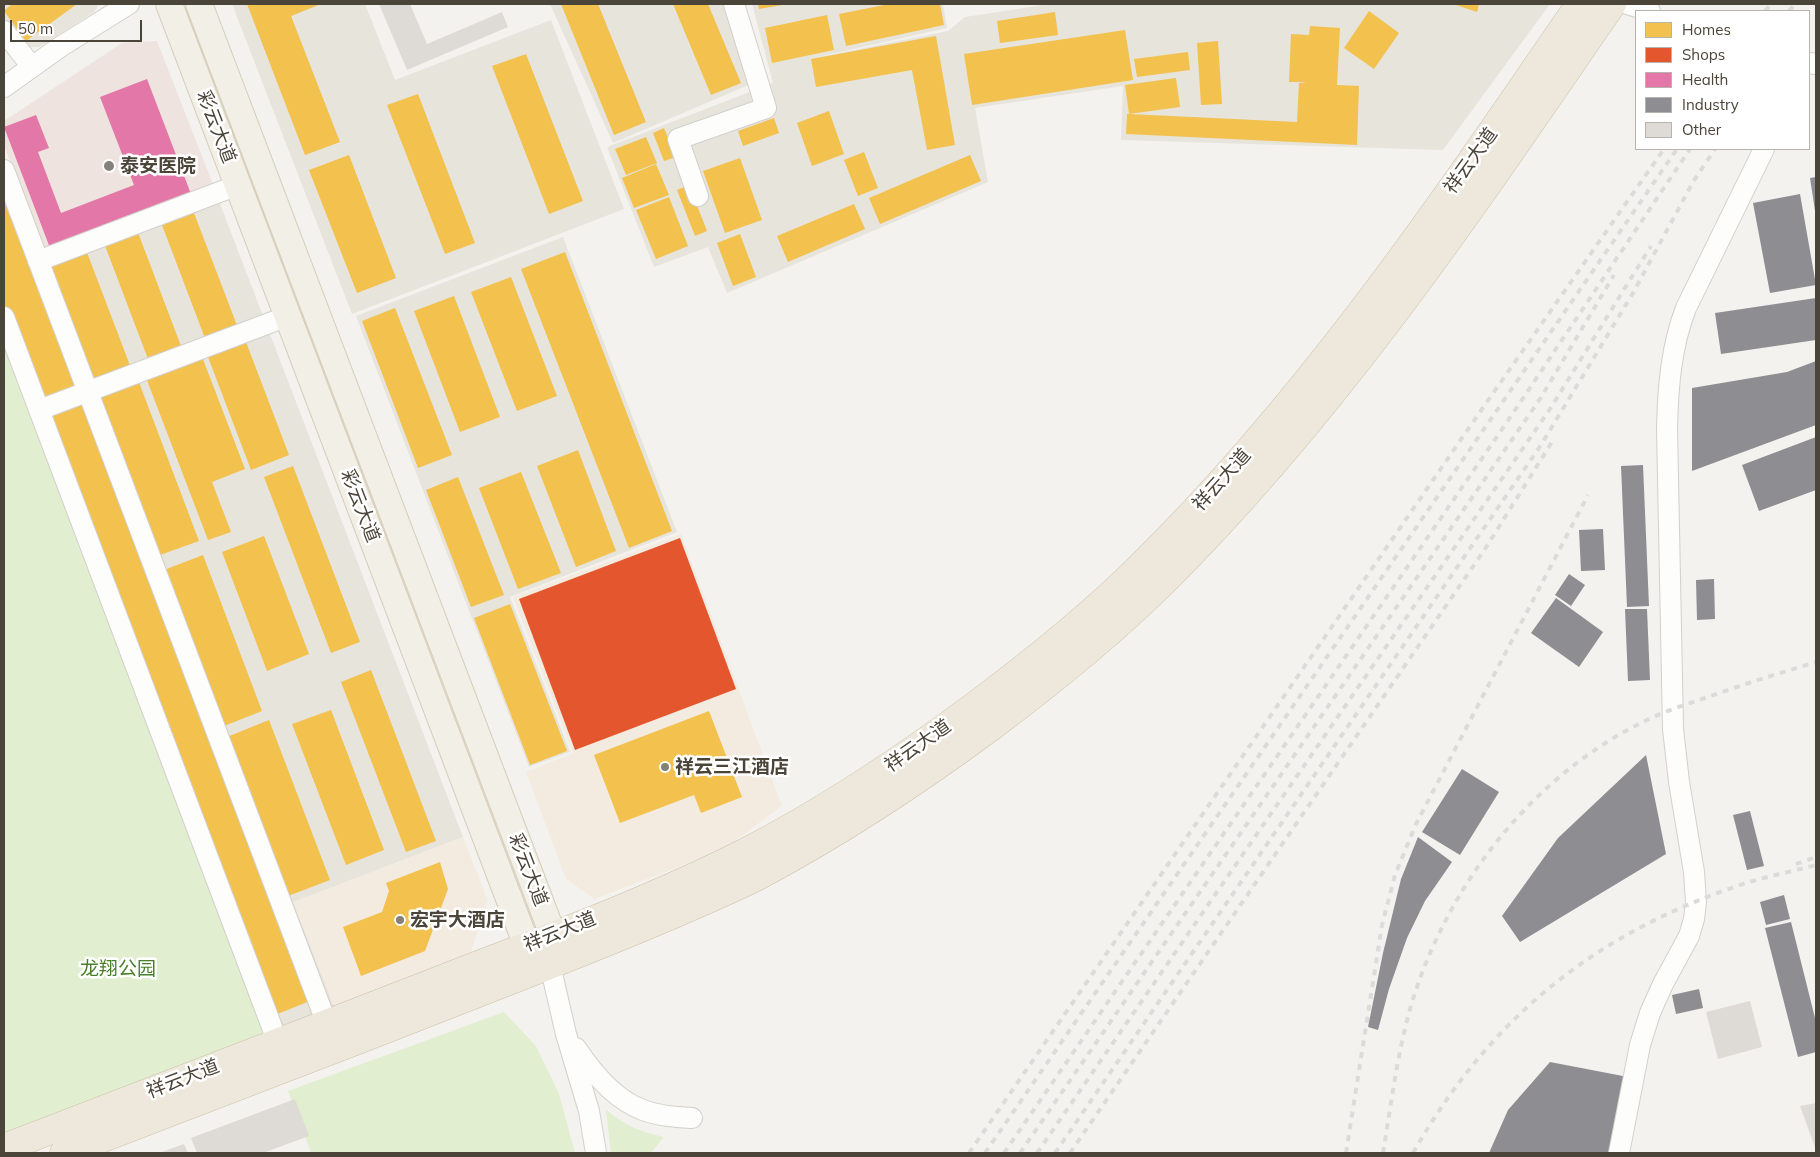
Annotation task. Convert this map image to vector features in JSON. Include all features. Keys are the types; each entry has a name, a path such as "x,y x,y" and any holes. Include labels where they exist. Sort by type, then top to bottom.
{"highway":[{"name":"祥云大道","path":"4,1148 527,946 702,873 797,824 868,780 945,728 1050,648 1111,595 1198,508 1254,445 1320,364 1418,234 1580,4"},
{"name":"祥云大道","path":"64,1153 550,965 713,897 754,878 810,847 882,803 960,750 1031,697 1135,608 1217,526 1274,462 1340,381 1434,258 1612,4"}],"main road":[{"name":"彩云大道","path":"169,4 527,946 550,965"},
{"name":"彩云大道","path":"198,4 553,935 550,965"}],"street":[{"path":"4,87 96,24 130,4"},
{"path":"698,196 678,140 766,108 734,4"},
{"path":"1627,4 1647,10"},
{"path":"4,31 32,67"},
{"path":"1619,1153 1640,1046 1650,1013 1663,984 1689,936 1696,902 1694,872 1679,782 1673,730 1667,428 1668,389 1672,354 1686,308 1764,150"},
{"path":"4,170 327,1024"},
{"path":"38,261 238,185"},
{"path":"39,410 288,316"},
{"path":"4,318 278,1043"},
{"path":"550,965 566,1034 589,1111 596,1153"},
{"path":"566,1034 610,1089 632,1105 659,1114 692,1118"}],"shaded area":[{"path":"4,4 99,4 94,12 39,47 26,47 4,17"},
{"path":"232,4 365,4 395,80 551,20 624,209 352,314"},
{"path":"550,4 727,4 751,84 613,143"},
{"path":"752,4 943,4 947,28 809,59 948,31 965,17 1050,4 1550,4 1443,150 1121,140 1123,86 975,108 988,182 727,293 708,247 654,267 607,147 773,83"},
{"name":"泰安医院","path":"157,41 214,187 46,252 4,145 4,121 122,43"},
{"path":"4,155 45,262 217,196 463,837 294,902 335,1009 279,1031 4,314"},
{"path":"563,237 677,532 510,597 570,752 529,767 356,316"},
{"path":"681,534 782,806 721,851 594,899 566,879 526,772 573,753 513,597"},
{"path":"463,837 488,901 470,955 335,1009 293,902"}],"green space":[{"name":"龙翔公园","path":"4,344 264,1034 4,1135"},
{"path":"504,1012 536,1046 559,1094 575,1153 311,1153 288,1091"},
{"path":"606,1110 633,1127 664,1137 651,1153 611,1153"}],"building: Homes":[{"path":"12,4 77,4 26,41 4,11"},
{"path":"247,4 321,4 291,16 340,142 305,155"},
{"path":"561,4 598,4 646,122 614,135"},
{"path":"673,4 708,4 741,83 711,95"},
{"path":"758,4 782,4 782,5 759,9"},
{"path":"889,4 940,4 944,25 846,46 839,14"},
{"path":"1453,4 1479,4 1477,12"},
{"path":"1369,11 1399,33 1374,69 1344,48"},
{"path":"1055,12 1058,35 1000,43 997,21"},
{"path":"827,15 834,50 772,63 765,28"},
{"path":"1310,26 1340,28 1337,85 1359,86 1357,145 1126,134 1127,114 1297,122 1299,83 1307,82 1289,82 1291,34 1309,35"},
{"path":"1125,30 1133,80 972,105 964,54"},
{"path":"936,36 955,145 927,150 912,70 816,87 811,59"},
{"path":"1218,41 1222,104 1201,105 1197,43"},
{"path":"1188,52 1190,70 1137,77 1134,59"},
{"path":"526,54 583,201 549,214 492,66"},
{"path":"1176,78 1180,107 1129,114 1125,85"},
{"path":"418,94 475,243 445,254 387,105"},
{"path":"829,111 844,154 812,166 797,123"},
{"path":"774,118 779,133 743,146 738,131"},
{"path":"664,128 676,157 664,161 653,133"},
{"path":"646,137 657,163 626,175 615,149"},
{"path":"864,152 878,188 858,196 844,160"},
{"path":"349,155 396,278 357,293 309,170"},
{"path":"970,155 981,181 880,224 869,198"},
{"path":"740,158 762,220 725,233 703,171"},
{"path":"656,164 669,195 634,208 622,178"},
{"path":"689,185 707,231 695,236 677,190"},
{"path":"669,197 688,246 656,259 636,210"},
{"path":"4,201 76,390 42,403 4,303"},
{"path":"854,204 865,229 788,262 777,236"},
{"path":"194,213 238,328 206,341 162,225"},
{"path":"137,230 181,346 148,359 104,243"},
{"path":"740,234 756,277 733,286 717,243"},
{"path":"86,250 131,368 92,382 47,264"},
{"path":"565,252 672,531 629,548 521,269"},
{"path":"511,277 557,396 517,411 471,292"},
{"path":"454,296 500,417 460,432 414,311"},
{"path":"395,308 452,455 418,468 362,321"},
{"path":"246,342 289,455 251,470 208,357"},
{"path":"201,354 245,469 212,482 231,532 208,540 145,375"},
{"path":"137,377 199,541 160,555 98,392"},
{"path":"82,403 310,1001 275,1015 47,416"},
{"path":"578,450 616,551 576,567 537,466"},
{"path":"293,466 360,642 331,653 264,477"},
{"path":"521,472 561,573 518,589 479,488"},
{"path":"458,477 504,595 471,607 426,490"},
{"path":"264,536 309,654 267,671 222,552"},
{"path":"203,555 262,711 224,726 164,570"},
{"path":"510,604 567,751 530,765 474,618"},
{"path":"371,670 436,841 406,852 341,682"},
{"path":"331,710 384,850 346,865 292,724"},
{"name":"祥云三江酒店","path":"709,711 742,797 701,813 694,795 620,823 594,755"},
{"path":"269,720 330,880 288,896 227,737"},
{"name":"宏宇大酒店","path":"440,862 448,889 425,951 361,976 343,927 382,912 389,891 386,883"}],"building: Shops":[{"path":"680,538 736,689 575,750 519,599"}],"building: Health":[{"path":"147,79 191,194 50,248 4,127 36,115 49,148 38,152 61,213 134,185 100,97"}],"building: Industry":[{"path":"1816,177 1816,211 1815,211 1810,178"},
{"path":"1800,194 1816,285 1770,293 1753,203"},
{"path":"1816,298 1816,340 1721,354 1715,313"},
{"path":"1816,361 1816,425 1692,471 1692,388 1787,372"},
{"path":"1816,437 1816,490 1759,511 1742,465"},
{"path":"1643,465 1649,606 1627,607 1621,466"},
{"path":"1603,529 1605,570 1581,571 1579,530"},
{"path":"1569,574 1585,585 1571,606 1555,595"},
{"path":"1714,579 1715,619 1697,620 1696,580"},
{"path":"1556,598 1603,632 1579,667 1531,633"},
{"path":"1625,609 1647,609 1650,680 1628,681"},
{"path":"1646,755 1666,854 1520,942 1502,916 1558,838"},
{"path":"1462,769 1499,792 1460,855 1422,832"},
{"path":"1750,811 1764,866 1747,870 1733,815"},
{"path":"1418,837 1452,862 1425,901 1407,938 1389,989 1378,1030 1368,1027 1383,953 1401,879"},
{"path":"1784,895 1790,919 1766,925 1760,902"},
{"path":"1791,922 1816,1022 1816,1052 1798,1057 1765,928"},
{"path":"1699,989 1703,1008 1676,1014 1672,995"},
{"path":"1550,1062 1628,1077 1610,1153 1489,1153 1508,1110"}],"building: Other":[{"path":"379,4 410,4 427,44 502,12 508,27 407,70"},
{"path":"1750,1001 1762,1047 1718,1059 1706,1012"},
{"path":"295,1099 309,1136 263,1153 197,1153 191,1138"},
{"path":"1816,1103 1816,1150 1800,1106"},
{"path":"184,1144 188,1153 159,1153"}],"railway":[{"path":"1766,10 1771,4"},
{"path":"1790,10 1795,4"},
{"path":"969,1153 1482,409 1663,150"},
{"path":"985,1153 1676,150"},
{"path":"1004,1153 1507,422 1689,150"},
{"path":"1055,1153 1541,445 1633,293 1693,182 1714,150"},
{"path":"1037,1153 1550,409 1651,246"},
{"path":"1020,1153 1540,399 1614,275"},
{"path":"1070,1153 1485,549 1552,442"},
{"path":"1346,1153 1382,925 1395,875 1416,824 1588,495"},
{"path":"1383,1153 1401,1045 1410,1009 1425,964 1445,921 1470,879 1498,840 1530,804 1565,772 1604,744 1645,721 1684,705 1816,662"},
{"path":"1796,864 1816,857"},
{"path":"1413,1153 1444,1104 1477,1060 1513,1020 1553,985 1596,954 1642,927 1692,903 1746,883 1816,865"}],"place":[{"name":"泰安医院","path":"109,166"},
{"name":"祥云三江酒店","path":"665,767"},
{"name":"宏宇大酒店","path":"400,920"}]}
